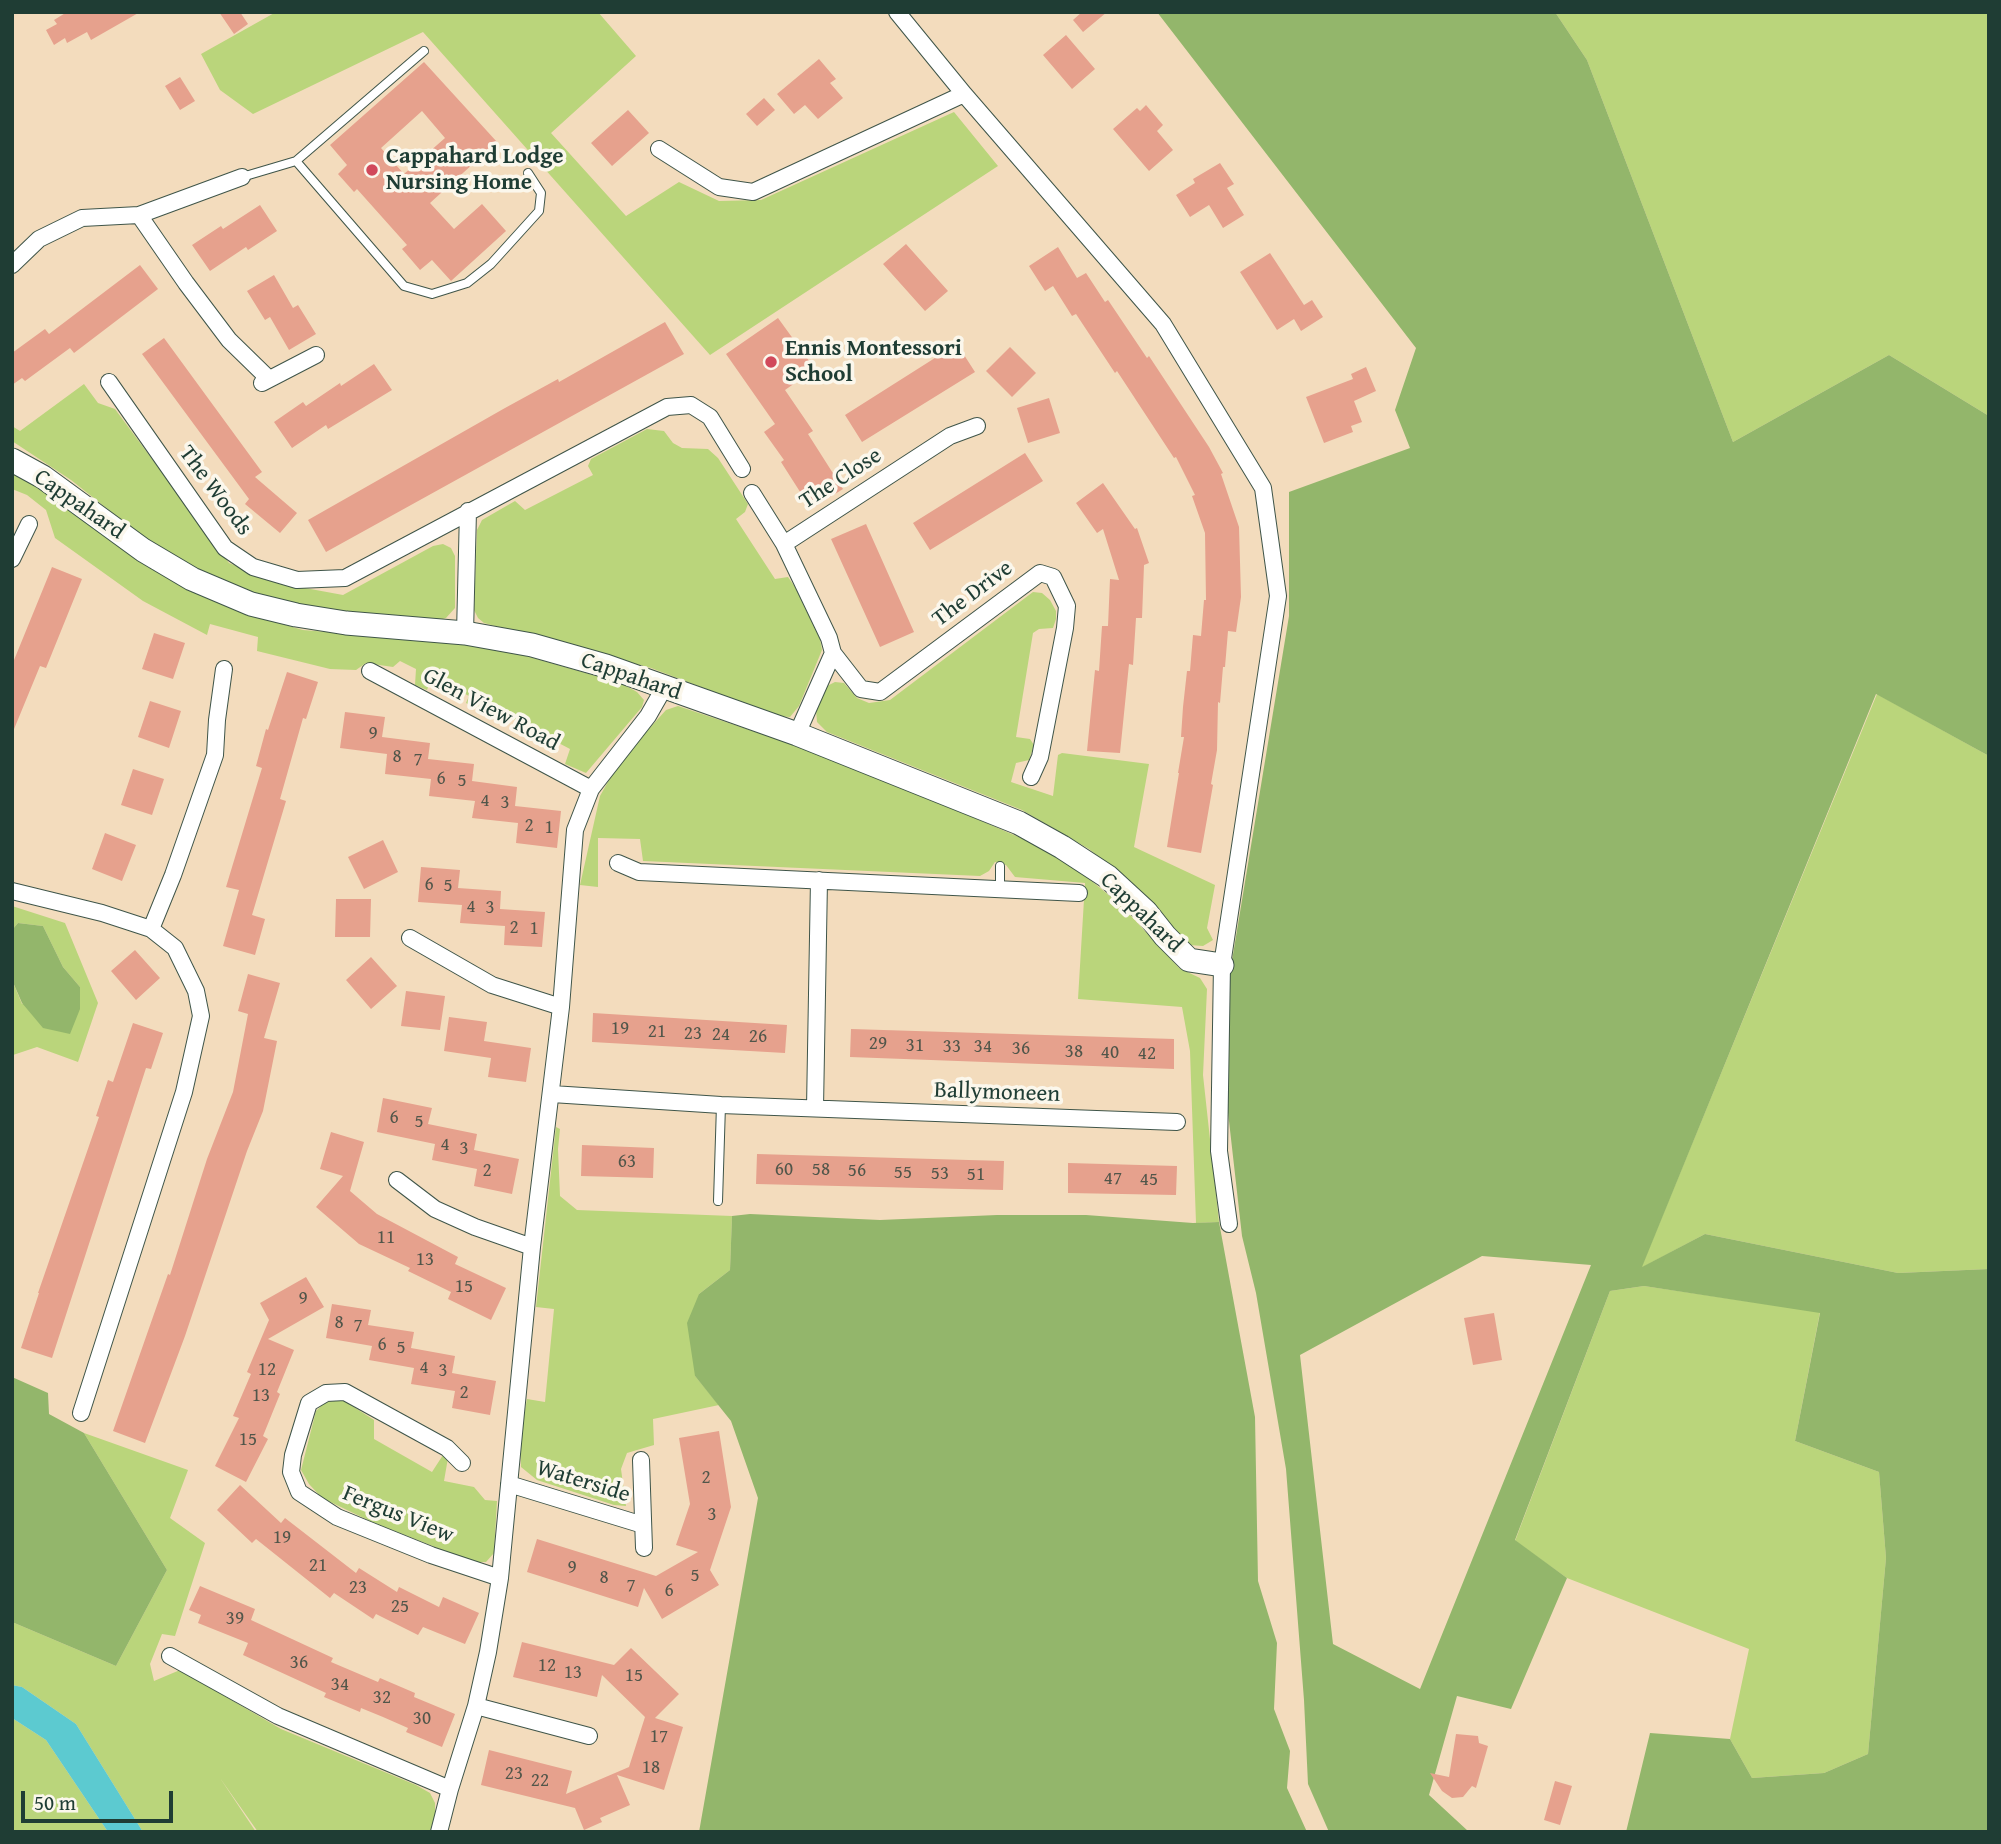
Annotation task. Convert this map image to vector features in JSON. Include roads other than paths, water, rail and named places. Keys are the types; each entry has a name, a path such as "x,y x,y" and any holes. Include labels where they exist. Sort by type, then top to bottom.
{"main road":[{"name":"Cappahard","path":"12,460 43,477 143,550 192,579 251,604 346,623 465,633 532,645 606,666 797,734 1019,823 1108,877 1146,912 1189,960 1222,965"}],"street":[{"path":"897,12 964,94 1163,324 1263,488 1278,596 1222,965 1219,1151 1229,1224"},
{"path":"659,149 719,187 753,192 964,94"},
{"path":"12,265 39,239 82,218 139,215 242,177"},
{"path":"139,215 229,340 265,381 316,355"},
{"name":"The Woods","path":"109,382 225,548 253,566 297,580 345,578 667,407 691,405 710,416 742,469"},
{"name":"The Close","path":"784,544 950,436 977,426"},
{"path":"752,493 784,544"},
{"path":"465,633 468,511"},
{"path":"12,559 29,524"},
{"name":"The Drive","path":"784,544 829,638 833,653 862,690 880,692 1028,580 1040,573 1053,577 1067,606 1065,628 1040,757 1031,777"},
{"path":"797,734 833,653"},
{"path":"151,929 215,755 224,669"},
{"name":"Glen View Road","path":"370,671 590,789"},
{"path":"439,1832 476,1706 500,1578 532,1247 561,1007 575,830 590,789 648,716 664,688"},
{"path":"618,863 639,872 1079,893"},
{"path":"815,1108 819,880"},
{"path":"12,891 102,913 151,929 174,948 196,991 201,1016 184,1092 81,1413"},
{"path":"410,937 492,985 561,1007"},
{"name":"Ballymoneen","path":"552,1094 721,1105 1177,1122"},
{"path":"397,1180 435,1209 475,1227 532,1247"},
{"name":"Fergus View","path":"462,1463 447,1448 345,1392 326,1392 309,1403 293,1455 291,1472 299,1492 337,1517 431,1555 500,1578"},
{"name":"Waterside","path":"641,1460 644,1548"},
{"name":"Waterside","path":"509,1484 643,1525"},
{"path":"170,1656 278,1716 450,1788"},
{"path":"476,1706 589,1736"}],"lane":[{"path":"242,177 296,161 424,51"},
{"path":"296,161 404,286 432,294 467,283 491,264 539,211 541,193 528,173"},
{"path":"1000,866 1000,889"},
{"path":"718,1201 721,1105"}],"water":[{"path":"12,1685 22,1687 76,1724 143,1832 108,1832 46,1740 12,1718"}],"place":[{"name":"Cappahard Lodge Nursing Home","path":"372,170"},
{"name":"Ennis Montessori School","path":"771,362"}]}
